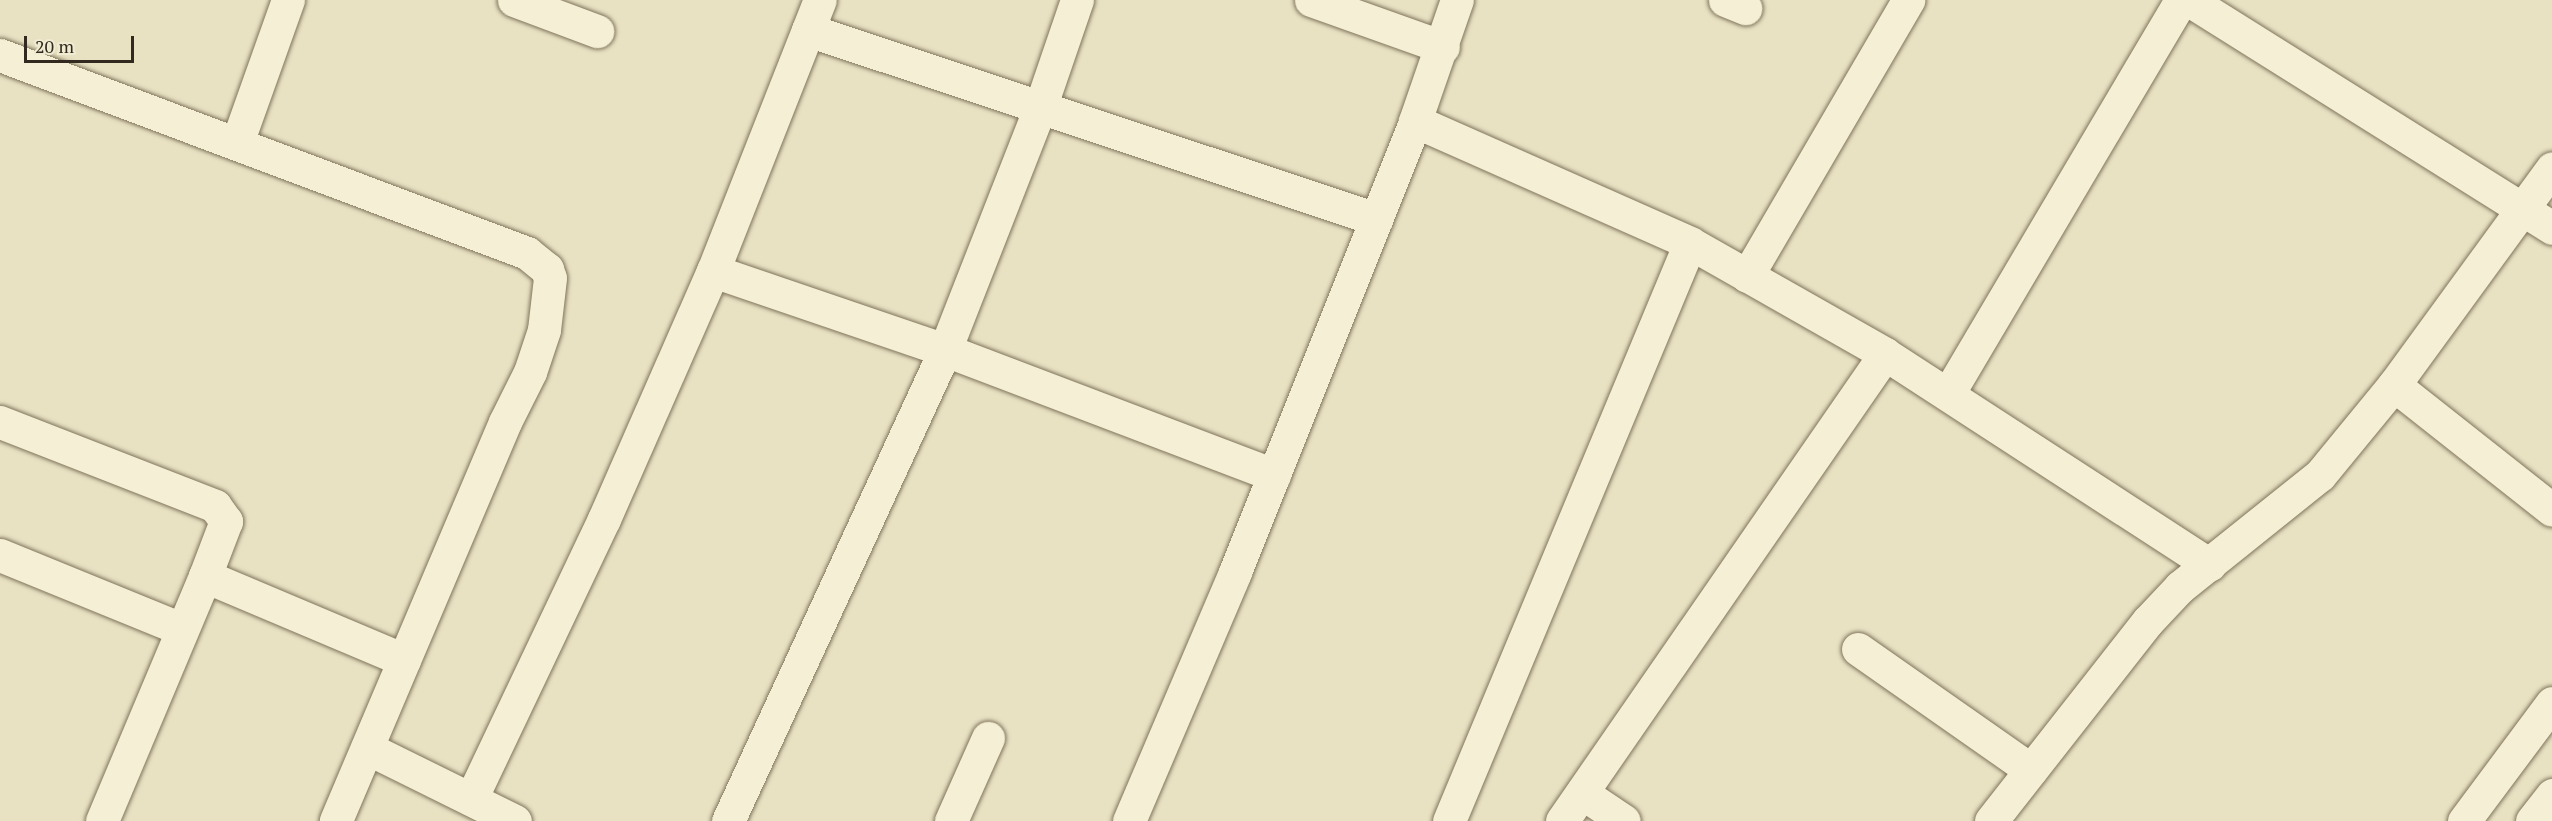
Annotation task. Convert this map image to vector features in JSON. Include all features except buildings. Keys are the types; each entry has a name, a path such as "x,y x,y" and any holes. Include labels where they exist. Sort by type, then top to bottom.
{"street":[{"path":"237,143 288,0"},
{"path":"514,0 597,31"},
{"path":"471,799 604,519 713,271 820,0"},
{"path":"728,821 945,350 1041,105 1077,0"},
{"path":"1311,0 1443,47"},
{"path":"1129,821 1274,475 1415,121 1443,47 1457,0"},
{"path":"1747,276 1908,0"},
{"path":"1948,394 2181,0"},
{"path":"2189,0 2522,207 2552,228"},
{"path":"808,30 1041,105 1376,219"},
{"path":"0,55 527,253 547,269 550,278 544,330 530,372 336,821"},
{"path":"1415,121 1690,243 1885,354 2210,565"},
{"path":"1990,821 2148,621 2180,587 2320,475 2394,385 2552,168"},
{"path":"1449,821 1690,243"},
{"path":"713,271 945,350 1274,475"},
{"path":"1562,821 1885,354"},
{"path":"2394,385 2552,510"},
{"path":"0,422 215,506 226,521 102,821"},
{"path":"0,555 181,629"},
{"path":"205,576 404,660"},
{"path":"1858,649 2031,770"},
{"path":"2464,821 2552,703"},
{"path":"951,821 988,738"},
{"path":"367,748 515,821"},
{"path":"1582,793 1624,821"},
{"path":"2532,821 2552,795"}]}
